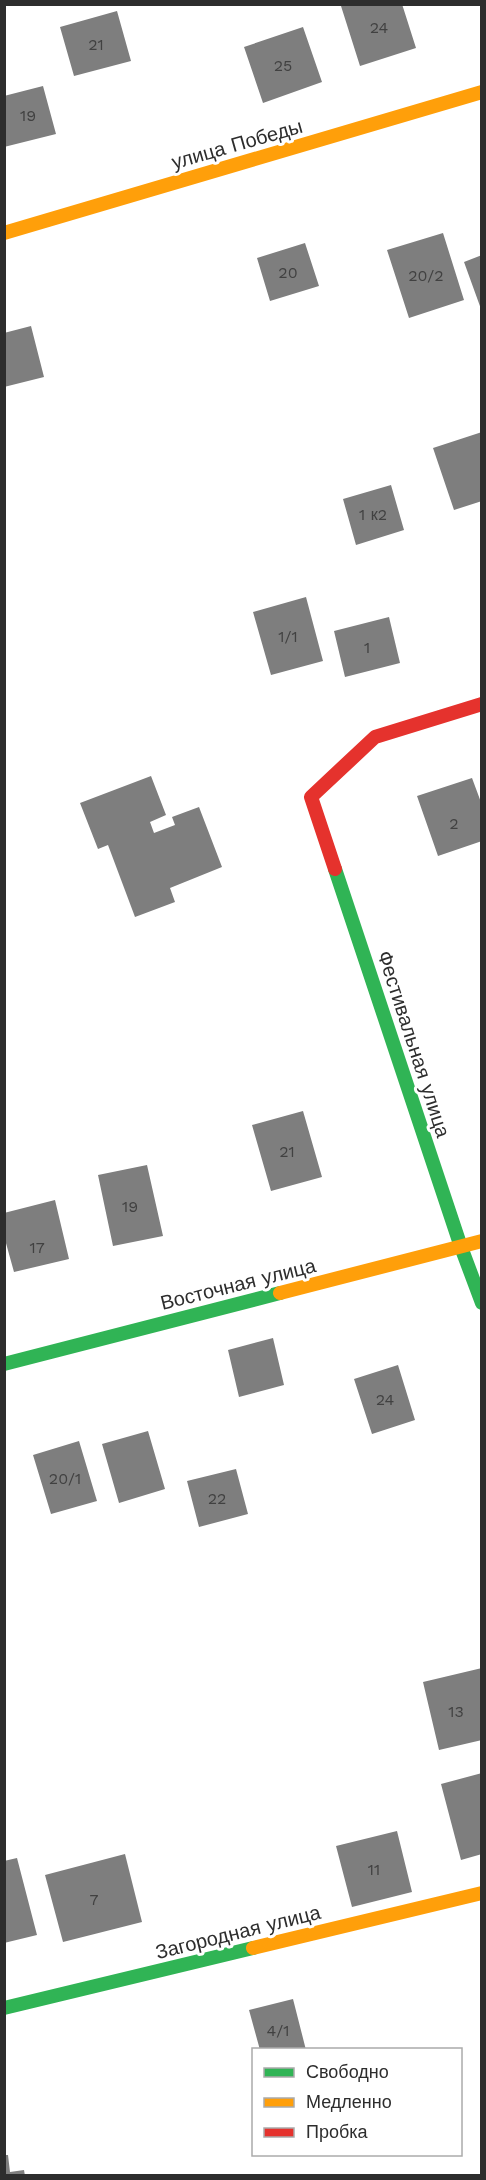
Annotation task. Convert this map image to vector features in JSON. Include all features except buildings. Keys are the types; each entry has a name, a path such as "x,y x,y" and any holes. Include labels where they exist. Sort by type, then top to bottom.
{"street":[{"name":"улица Победы","path":"4,233 482,93"},
{"name":"Фестивальная улица","path":"482,704 375,737 311,797 461,1247 482,1303"},
{"name":"Восточная улица","path":"4,1364 482,1241"},
{"name":"Загородная улица","path":"4,2008 482,1893"}],"traffic: fast":[{"path":"335,869 461,1247 482,1303"},
{"path":"4,1364 280,1293"},
{"path":"4,2008 253,1948"}],"traffic: slow":[{"path":"4,233 482,92"},
{"path":"280,1293 482,1241"},
{"path":"253,1948 482,1893"}],"traffic: jam":[{"path":"335,869 311,797 375,737 482,704"}]}
